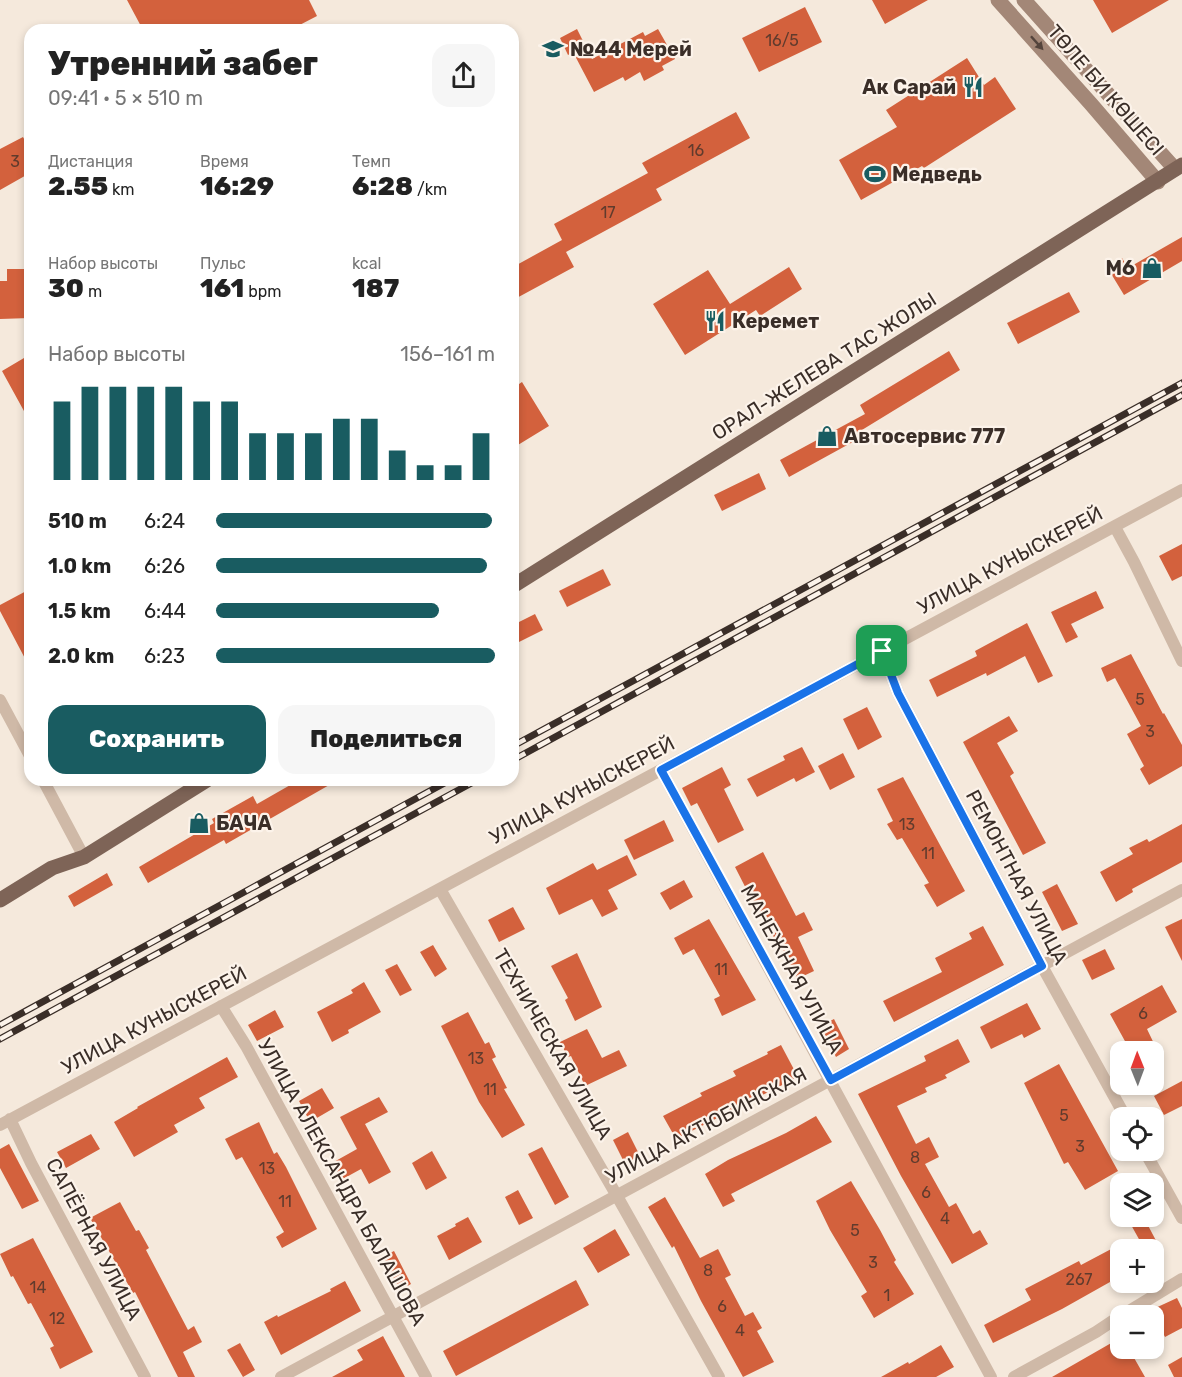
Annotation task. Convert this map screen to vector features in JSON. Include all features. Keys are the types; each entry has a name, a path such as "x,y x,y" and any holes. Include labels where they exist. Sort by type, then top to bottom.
{"main road":[{"name":"ТӨЛЕ БИ КӨШЕСІ","path":"998,0 1158,182"},
{"name":"ТӨЛЕ БИ КӨШЕСІ","path":"1024,0 1178,167"},
{"name":"ОРАЛ-ЖЕЛЕВА ТАС ЖОЛЫ","path":"519,582 1158,182 1178,167"},
{"path":"0,900 52,868 84,857 197,786"}],"street":[{"name":"УЛИЦА КУНЫСКЕРЕЙ","path":"5,1122 1182,490"},
{"path":"1114,526 1182,661"},
{"name":"РЕМОНТНАЯ УЛИЦА","path":"882,651 898,693 1042,966 1120,1107"},
{"path":"0,700 24,745"},
{"name":"МАНЕЖНАЯ УЛИЦА","path":"661,770 991,1377"},
{"path":"46,786 84,857"},
{"name":"ТЕХНИЧЕСКАЯ УЛИЦА","path":"440,889 719,1377"},
{"name":"УЛИЦА АКТЮБИНСКАЯ","path":"280,1377 1182,890"},
{"name":"УЛИЦА АЛЕКСАНДРА БАЛАШОВА","path":"221,1006 246,1046 426,1377"},
{"name":"САПЁРНАЯ УЛИЦА","path":"5,1122 31,1163 145,1377"},
{"path":"1150,1161 1182,1218"},
{"path":"1139,1305 1182,1279"},
{"path":"1014,1377 1110,1323"}],"building":[{"path":"127,0 309,0 317,16 302,24 140,24"},
{"path":"872,0 928,0 885,24"},
{"path":"1093,0 1169,0 1112,33"},
{"path":"805,7 822,42 759,72 742,38"},
{"path":"577,29 592,59 643,32 645,36 658,29 675,59 662,66 664,70 644,81 640,72 625,81 623,77 594,92 573,52 568,55 560,38"},
{"path":"967,58 984,85 995,77 1016,109 924,168 922,166 861,200 839,160 897,127 886,110"},
{"path":"736,112 750,138 656,189 662,200 566,252 574,267 519,297 519,264 562,240 554,224 648,173 642,163"},
{"path":"23,137 24,139 24,176 0,190 0,149"},
{"path":"1182,237 1182,261 1124,295 1107,267 1122,258 1128,268"},
{"path":"789,267 802,289 760,316 756,310 685,355 653,304 708,270 730,304"},
{"path":"7,269 24,269 24,318 0,319 0,281 7,281"},
{"path":"1069,292 1080,312 1018,344 1007,323"},
{"path":"949,351 960,370 857,433 860,438 789,477 780,460 865,414 860,405"},
{"path":"24,358 24,411 2,371"},
{"path":"522,382 549,426 519,444 519,384"},
{"path":"759,473 766,489 722,511 714,495"},
{"path":"1182,544 1182,576 1172,581 1159,556"},
{"path":"603,569 611,585 567,607 559,591"},
{"path":"1096,591 1104,608 1071,624 1078,637 1066,643 1051,612"},
{"path":"24,592 24,657 0,611 0,605"},
{"path":"535,614 543,630 519,642 519,622"},
{"path":"1027,623 1053,676 1038,683 1025,656 987,676 986,673 937,697 929,680 977,656 975,651"},
{"path":"1131,654 1182,745 1182,766 1149,785 1140,769 1144,766 1127,734 1141,726 1115,678 1107,682 1101,668"},
{"path":"867,707 882,737 858,750 843,719"},
{"path":"1009,716 1018,731 997,743 1014,773 1010,776 1046,843 1023,855 963,742"},
{"path":"802,747 815,772 796,782 794,778 757,797 747,779 785,760 783,756"},
{"path":"843,753 855,777 830,790 818,766"},
{"path":"722,767 731,785 724,789 744,830 718,843 697,803 691,806 682,788"},
{"path":"903,777 965,891 937,907 924,885 929,883 902,838 897,840 887,824 893,821 877,789"},
{"path":"288,786 328,786 226,844 224,840 148,883 139,867 214,823 212,819 253,796 257,804"},
{"path":"664,820 674,841 634,860 624,840"},
{"path":"1182,824 1182,862 1132,889 1133,892 1116,902 1100,872 1133,854 1129,848 1147,839 1149,842"},
{"path":"763,852 796,916 804,912 813,930 798,937 814,971 797,979 781,945 778,946 762,913 759,914 735,867"},
{"path":"627,855 637,875 608,890 618,909 602,917 592,899 559,915 546,888 593,863 597,870"},
{"path":"107,873 113,885 74,907 68,896"},
{"path":"684,880 693,897 670,910 660,893"},
{"path":"1057,884 1078,924 1062,931 1042,892"},
{"path":"513,907 525,929 499,942 488,920"},
{"path":"709,919 756,1000 722,1016 714,999 720,996 694,949 683,955 674,938"},
{"path":"1182,919 1182,961 1165,927"},
{"path":"983,926 1004,965 894,1022 883,1001 942,972 935,958 972,939 969,933"},
{"path":"433,945 447,969 435,977 420,952"},
{"path":"1105,949 1115,969 1092,980 1082,960"},
{"path":"577,953 602,1007 575,1021 565,1000 568,998 551,966"},
{"path":"397,964 412,990 400,996 385,970"},
{"path":"364,982 381,1012 348,1030 349,1033 332,1042 317,1012 353,993 351,990"},
{"path":"1162,985 1177,1012 1147,1029 1153,1041 1125,1041 1110,1014"},
{"path":"1027,1003 1041,1029 1024,1038 1022,1034 991,1049 980,1027"},
{"path":"275,1010 284,1027 257,1041 248,1025"},
{"path":"468,1012 485,1044 489,1042 496,1057 492,1059 507,1088 504,1089 525,1125 502,1138 479,1102 441,1026"},
{"path":"834,1019 849,1049 836,1057 820,1026"},
{"path":"587,1029 602,1058 619,1050 627,1066 585,1086 571,1056 568,1057 560,1042"},
{"path":"958,1039 970,1062 945,1075 947,1078 925,1088 927,1092 897,1106 916,1144 929,1137 939,1157 925,1164 949,1207 956,1203 973,1234 980,1230 988,1244 952,1264 901,1176 858,1094 926,1061 924,1056"},
{"path":"781,1045 798,1077 676,1139 663,1116 702,1096 700,1093 736,1076 733,1071"},
{"path":"227,1057 238,1077 199,1098 205,1108 174,1125 178,1132 134,1157 114,1122"},
{"path":"1059,1064 1110,1156 1110,1161 1112,1161 1118,1171 1110,1173 1110,1176 1085,1190 1068,1162 1064,1164 1024,1083"},
{"path":"1182,1081 1182,1106 1164,1115 1164,1107 1160,1107 1154,1096 1164,1095 1164,1091"},
{"path":"322,1088 334,1108 310,1122 299,1101"},
{"path":"379,1097 388,1112 365,1124 391,1172 369,1184 361,1169 341,1180 332,1163 357,1149 340,1117"},
{"path":"816,1116 832,1142 731,1194 735,1201 723,1207 705,1174"},
{"path":"259,1122 274,1154 277,1152 286,1167 317,1229 282,1248 276,1237 284,1232 242,1157 236,1160 225,1139"},
{"path":"628,1132 642,1160 627,1168 613,1140"},
{"path":"91,1134 100,1149 66,1168 57,1152"},
{"path":"9,1144 39,1201 22,1209 0,1168 0,1149"},
{"path":"542,1147 569,1197 555,1205 528,1154"},
{"path":"432,1151 447,1178 426,1190 412,1163"},
{"path":"851,1181 896,1260 894,1262 914,1294 874,1318 861,1296 867,1292 830,1230 816,1201"},
{"path":"518,1190 533,1218 519,1225 505,1197"},
{"path":"665,1197 700,1258 718,1249 731,1275 725,1278 745,1316 753,1312 762,1328 757,1331 774,1362 743,1377 674,1246 672,1248 648,1207"},
{"path":"120,1202 136,1231 139,1230 149,1248 146,1250 188,1330 194,1326 202,1342 183,1352 195,1377 178,1377 135,1292 133,1293 90,1218"},
{"path":"468,1217 482,1242 449,1260 437,1236"},
{"path":"1132,1227 1149,1227 1155,1239 1139,1239"},
{"path":"615,1229 630,1255 598,1273 583,1248"},
{"path":"33,1238 93,1352 60,1369 50,1348 54,1346 31,1303 28,1304 13,1276 11,1277 0,1254"},
{"path":"1110,1250 1110,1282 993,1343 984,1325 1031,1300 1025,1289 1079,1261 1081,1265"},
{"path":"394,1251 411,1284 400,1290 382,1257"},
{"path":"576,1280 589,1305 456,1376 443,1351"},
{"path":"345,1281 361,1311 281,1355 264,1322 331,1291 330,1289"},
{"path":"1177,1298 1182,1308 1182,1328 1165,1337 1164,1305 1162,1305"},
{"path":"383,1336 405,1377 332,1377 363,1360 357,1350"},
{"path":"240,1343 255,1370 243,1377 227,1350"},
{"path":"1110,1344 1110,1359 1135,1359 1145,1377 1052,1377"},
{"path":"941,1345 954,1367 936,1377 881,1377 908,1362 909,1364"},
{"path":"1182,1357 1182,1377 1174,1377 1168,1365"}],"railway":[{"path":"519,743 1182,383"},
{"path":"519,757 1182,395"},
{"path":"0,1025 439,786"},
{"path":"0,1039 466,786"}],"place":[{"name":"№44 Мерей","path":"553,49"},
{"name":"Ак Сарай","path":"973,87"},
{"name":"Медведь","path":"875,174"},
{"name":"М6","path":"1152,268"},
{"name":"Керемет","path":"715,321"},
{"name":"Автосервис 777","path":"827,436"},
{"name":"БАЧА","path":"199,823"}],"route":[{"path":"882,651 898,693 1042,966 831,1080 661,770 882,651"}]}
